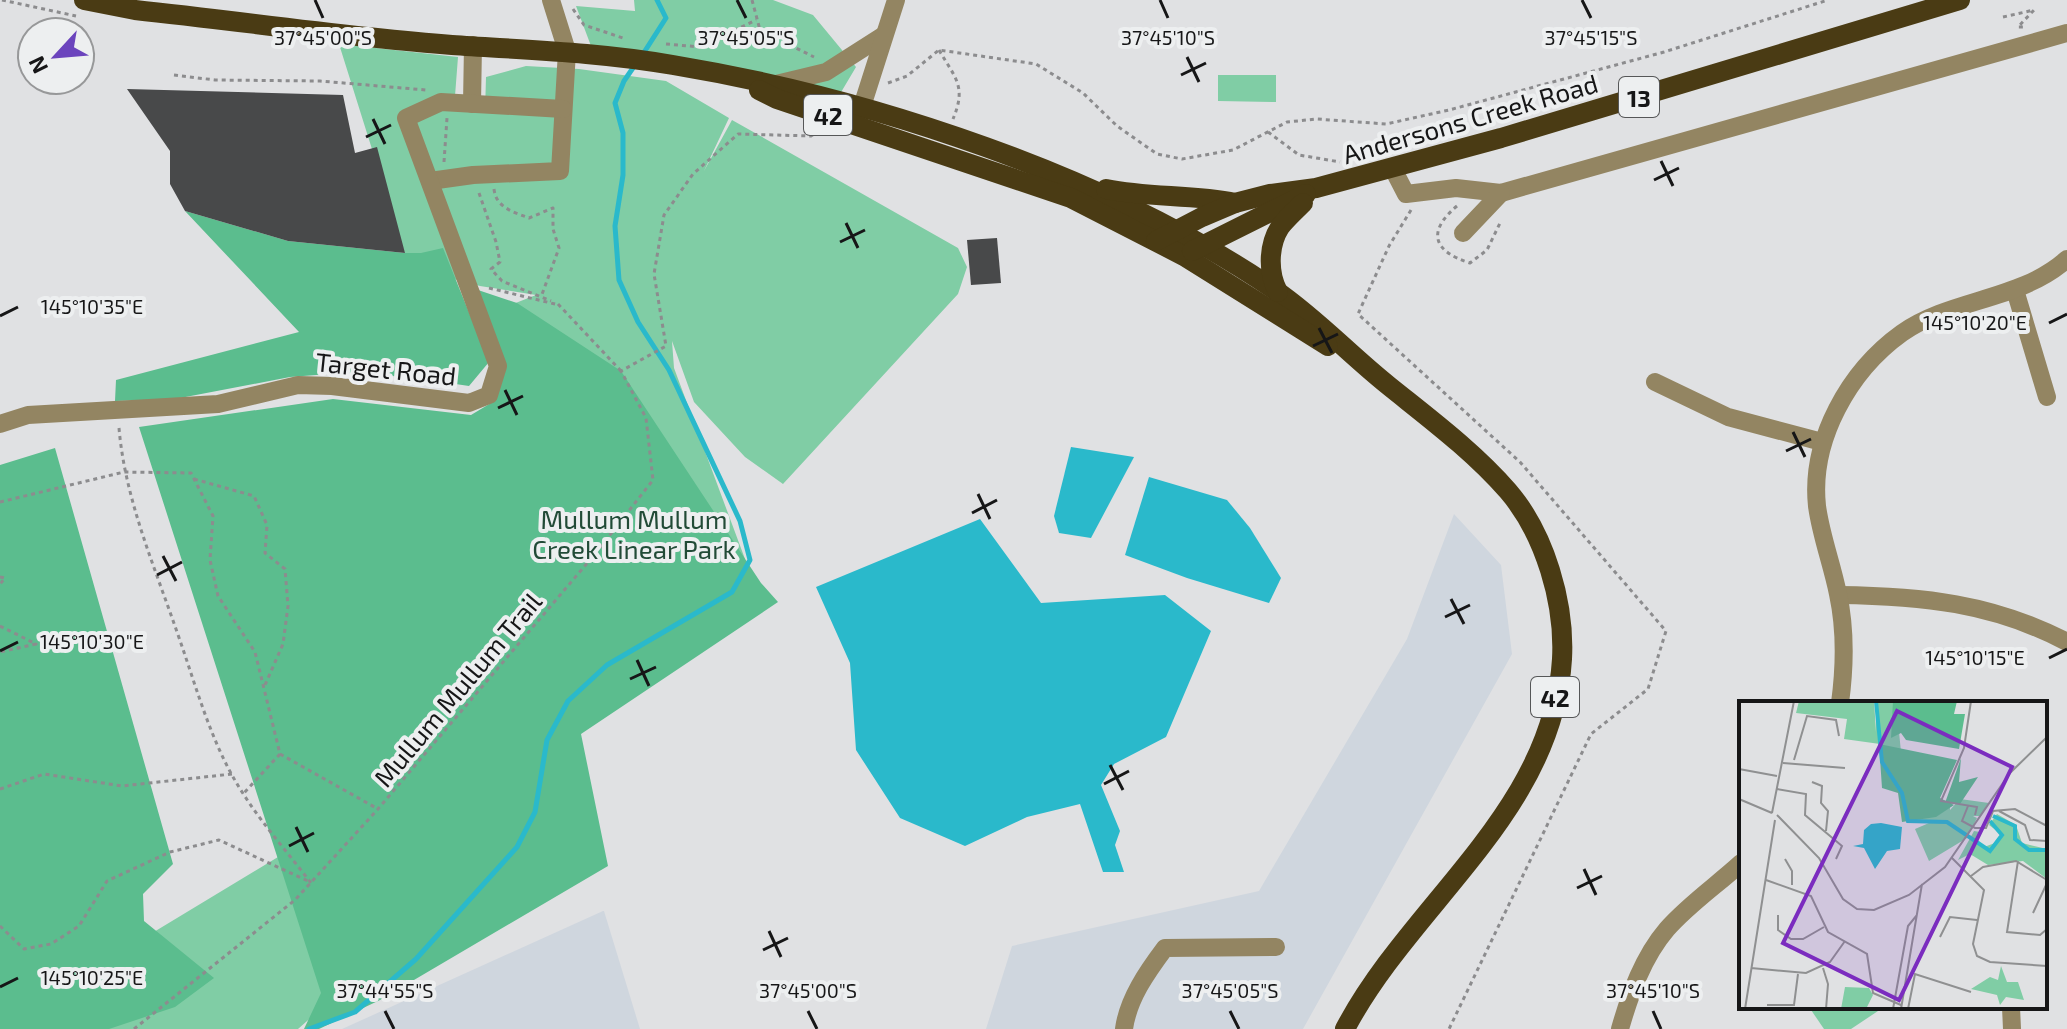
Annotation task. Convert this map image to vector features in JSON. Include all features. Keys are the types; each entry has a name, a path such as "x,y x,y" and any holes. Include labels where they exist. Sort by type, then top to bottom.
{"main road":[{"name":"Andersons Creek Road","path":"1156,241 1235,203 1270,194 1316,188 1516,134 1960,0"},
{"name":"42","path":"81,8 135,10 473,45 594,54 676,55 730,75 777,99 826,115 862,108 1071,198 1156,241 1192,250 1278,292 1374,374"},
{"name":"42","path":"730,75 804,91 947,134 1071,181 1175,230 1192,250 1374,374 1460,442 1511,494 1542,550 1561,618 1562,657 1549,722 1537,757 1498,826 1394,952 1345,1029"},
{"path":"1071,181 1133,195 1209,198 1235,203"},
{"name":"Andersons Creek Road","path":"1192,250 1316,188"},
{"path":"1278,292 1270,275 1273,246 1279,228 1316,188"}],"street":[{"path":"862,108 896,0"},
{"path":"437,179 560,171 567,51 560,2"},
{"path":"1392,167 1406,194 1456,188 1501,193 2067,33"},
{"path":"772,85 826,72 884,35"},
{"path":"472,104 473,45"},
{"name":"Target Road","path":"0,424 28,415 218,404 298,385 332,386 469,403 489,395 498,366 437,179 406,118 453,97 472,104 563,109"},
{"path":"1463,233 1501,193"},
{"path":"1840,701 1845,648 1839,595 1822,535 1817,502 1822,442 1850,385 1902,334 1926,319 2015,290 2059,267 2067,259"},
{"path":"2015,290 2047,397"},
{"path":"1655,382 1728,417 1822,442"},
{"path":"1839,595 1898,596 1988,609 2038,627 2067,642"},
{"path":"1620,1029 1629,997 1645,962 1666,930 1739,865"},
{"path":"1124,1029 1126,1013 1147,972 1165,948 1276,947"},
{"path":"2011,1009 2012,1029"}],"path":[{"path":"2,0 81,8"},
{"path":"752,0 756,20 765,34 815,58 826,72"},
{"path":"862,108 939,50 1036,64 1083,93 1117,126 1157,154 1182,159 1233,150 1287,122 1317,119 1374,124 1410,120 1664,52 1828,0"},
{"path":"560,2 584,25 624,39"},
{"path":"676,55 706,45 756,20"},
{"path":"939,50 960,90 961,101 947,134"},
{"path":"174,75 215,80 320,81 453,97 446,119 437,179"},
{"path":"621,371 666,346 654,274 664,215 693,174 738,134 811,136 821,129 826,115"},
{"path":"1268,132 1299,155 1347,163 1359,176"},
{"path":"493,174 494,196 505,209 529,218 553,208 553,229 559,248 541,297"},
{"path":"473,175 500,262 491,269 502,281 559,305"},
{"path":"1452,201 1466,199 1439,226 1438,241 1450,256 1470,263 1487,250 1504,215"},
{"path":"1412,208 1389,246 1358,314 1520,462 1666,631 1648,689 1591,734 1449,1029"},
{"path":"480,286 559,305"},
{"name":"Mullum Mullum Trail","path":"134,1029 295,900 378,809 595,554 653,480 646,418 621,371 559,305"},
{"path":"117,410 121,450 139,528 203,714 243,794 311,883"},
{"path":"0,502 126,472 191,473 213,516 210,560 218,596 255,652 280,754 378,809"},
{"path":"194,479 254,496 267,525 265,553 285,569 288,606 283,644 264,687"},
{"path":"0,577 5,578 0,584"},
{"path":"0,626 36,644 0,652"},
{"path":"243,794 280,754"},
{"path":"0,789 44,774 122,786 233,774"},
{"path":"0,926 24,949 51,944 79,926 107,881 170,852 219,840 311,883"}],"shaded area":[{"path":"1454,514 1501,565 1512,654 1303,1029 986,1029 1012,946 1259,891 1407,639"},
{"path":"603,911 640,1029 342,1029"}],"green space":[{"path":"634,0 773,0 813,15 856,67 840,94 594,54 576,6 635,11"},
{"name":"Mullum Mullum Creek Linear Park","path":"339,44 458,57 454,109 485,112 486,77 526,66 579,69 666,81 729,118 704,171 732,120 958,248 967,267 958,294 783,484 745,457 694,402 672,341 674,368 745,559 559,701 408,932 298,1029 0,1029 0,1025 278,857 540,515 485,315 536,295 480,286 409,267"},
{"path":"1218,75 1276,75 1276,102 1218,101"},
{"path":"185,211 288,241 405,253 443,248 489,362 469,386 408,377 343,373 290,377 175,399 115,401 116,380 299,332"},
{"path":"475,289 517,303 621,371 761,583 778,602 581,734 608,866 380,1000 319,1029 304,1029 321,993 139,427 333,399 471,415 491,403 504,367"},
{"path":"55,448 173,864 143,894 144,921 214,978 175,1007 109,1029 0,1029 0,465"},
{"path":"1810,1009 1881,1009 1851,1029 1824,1029"}],"water":[{"path":"1071,447 1134,457 1091,538 1059,533 1054,516"},
{"path":"1149,477 1227,500 1250,528 1281,578 1269,603 1125,555"},
{"path":"980,519 1041,603 1165,595 1211,631 1166,737 1114,764 1101,785 1120,831 1115,845 1124,872 1103,872 1080,804 1027,817 965,846 900,818 856,750 850,663 816,587"}],"building":[{"path":"127,89 343,95 355,153 377,147 405,253 288,241 185,211 170,184 170,151"},
{"path":"997,238 1001,283 971,285 967,240"}],"waterway":[{"path":"643,54 666,18 657,0"},
{"path":"309,1029 355,1012 416,959 517,847 535,812 547,740 568,701 607,665 732,592 750,560 740,521 669,370 638,322 619,280 615,226 623,175 623,133 615,103 635,65"}]}
